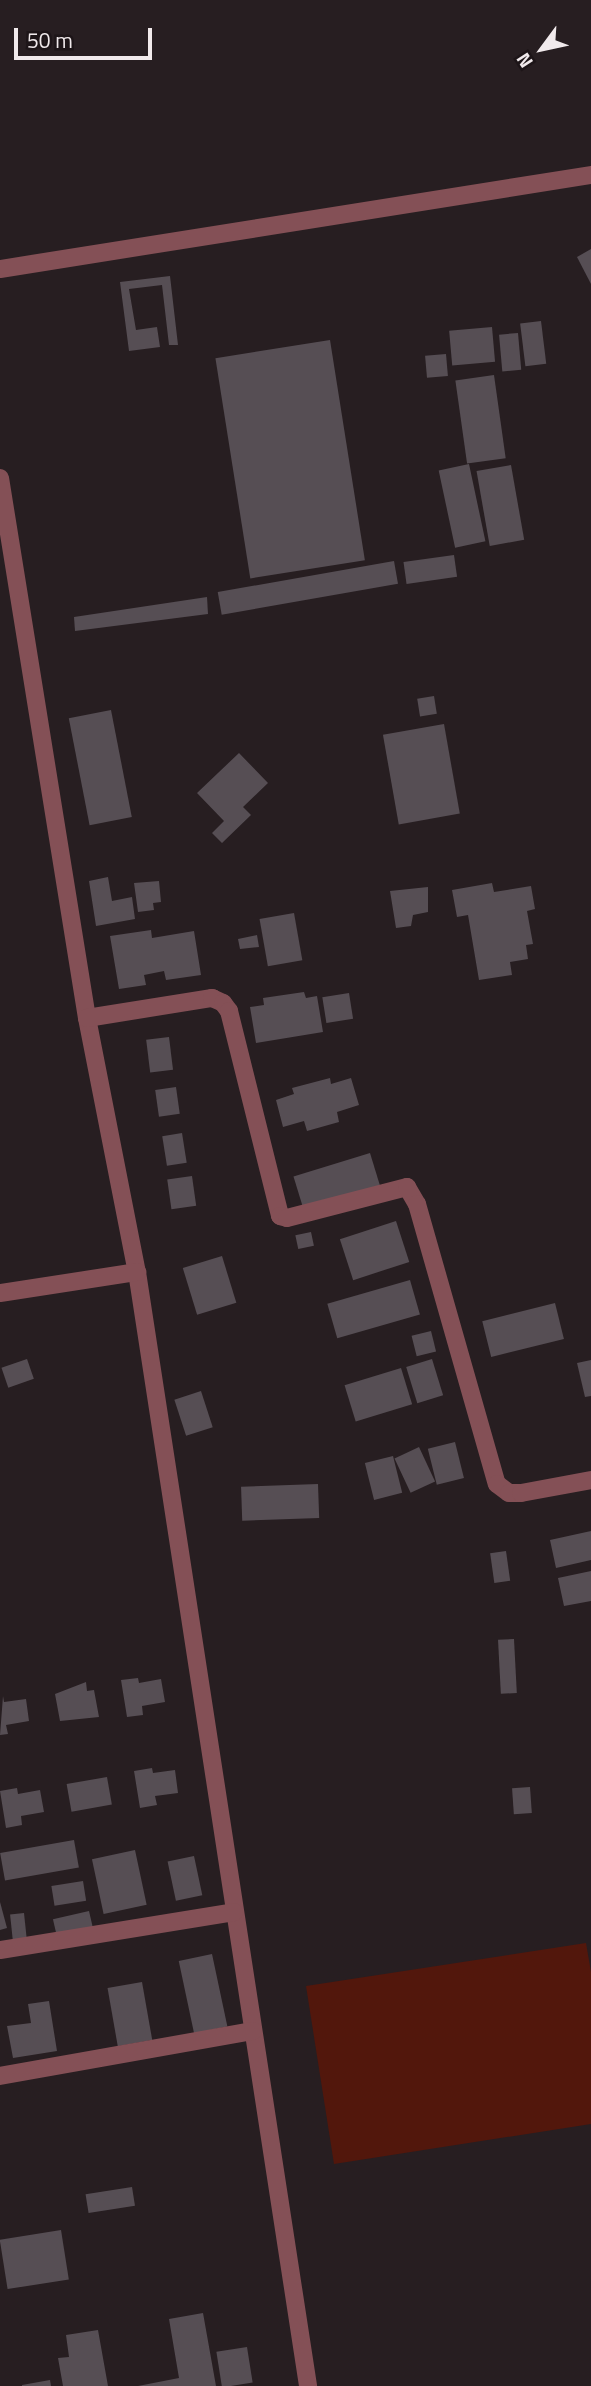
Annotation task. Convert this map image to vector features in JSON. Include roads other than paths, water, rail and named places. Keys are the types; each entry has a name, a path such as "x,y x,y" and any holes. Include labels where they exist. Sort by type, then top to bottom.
{"street":[{"path":"0,269 591,175"},
{"path":"0,478 87,1018 137,1272 308,2386"},
{"path":"87,1018 212,998 223,1003 229,1011 280,1216 287,1218 407,1187 417,1204 497,1484 509,1493 521,1493 591,1480"},
{"path":"0,1293 137,1272"},
{"path":"0,1950 234,1912"},
{"path":"0,2076 253,2031"}]}
